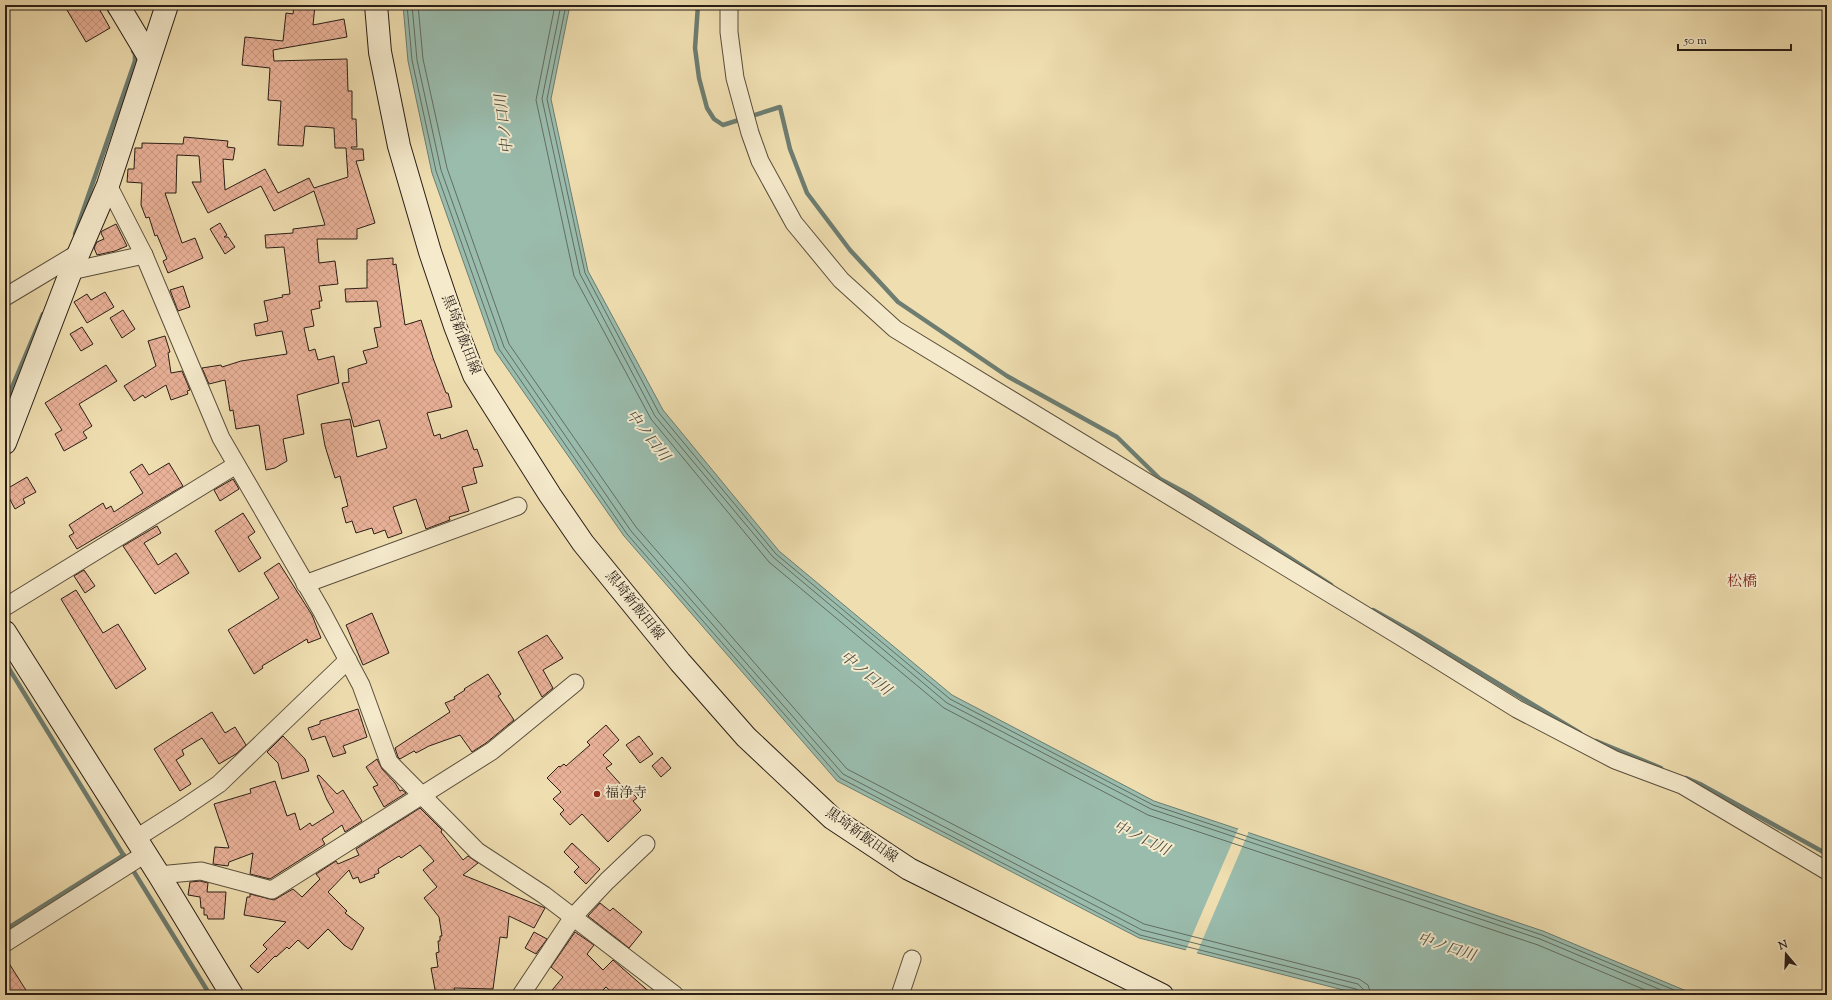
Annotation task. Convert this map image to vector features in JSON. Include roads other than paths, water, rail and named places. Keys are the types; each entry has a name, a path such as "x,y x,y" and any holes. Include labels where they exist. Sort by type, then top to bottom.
{"main road":[{"path":"118,5 149,57"},
{"path":"5,443 75,262 108,185 167,5"},
{"name":"黒埼新飯田線","path":"376,5 380,52 399,146 430,252 454,326 474,375 550,495 583,543 680,662 746,737 832,818 909,869 1162,995"},
{"path":"5,632 159,875 232,995"}],"street":[{"path":"729,5 729,32 735,78 750,133 760,161 794,223 841,280 895,329 1406,640 1517,710 1615,760 1682,785 1827,871"},
{"path":"108,185 144,256 221,438 361,685 389,762 423,794 437,811 477,851 544,894 675,995"},
{"path":"5,298 75,262 144,256"},
{"path":"5,607 236,465"},
{"path":"305,584 518,506"},
{"path":"5,943 140,846 179,811 219,784 348,660"},
{"path":"159,875 201,871 272,890 492,751 575,683"},
{"path":"521,995 573,917 607,881 646,844"},
{"path":"900,995 912,959"}],"water":[{"name":"中ノ口川","path":"403,5 570,5 551,99 588,271 663,410 779,551 952,695 1154,801 1543,931 1696,995 1363,995 1139,938 837,781 624,536 495,351 432,173 408,61"}],"waterway":[{"path":"106,5 111,13"},
{"path":"698,5 695,48 699,78 707,108 714,119 723,125 780,107 790,149 807,193 850,250 898,302 1007,376 1117,437 1160,479 1188,494 1247,530 1331,585"},
{"path":"75,234 135,61 135,54 133,51"},
{"path":"5,404 43,314"},
{"path":"1373,610 1418,635 1580,733"},
{"path":"5,662 127,861"},
{"path":"1596,741 1661,768"},
{"path":"1686,778 1700,784 1827,854"},
{"path":"5,930 124,855"},
{"path":"131,867 210,995"}],"place":[{"name":"福浄寺","path":"597,794"}],"district":[{"name":"松橋","path":"1742,582"}]}
